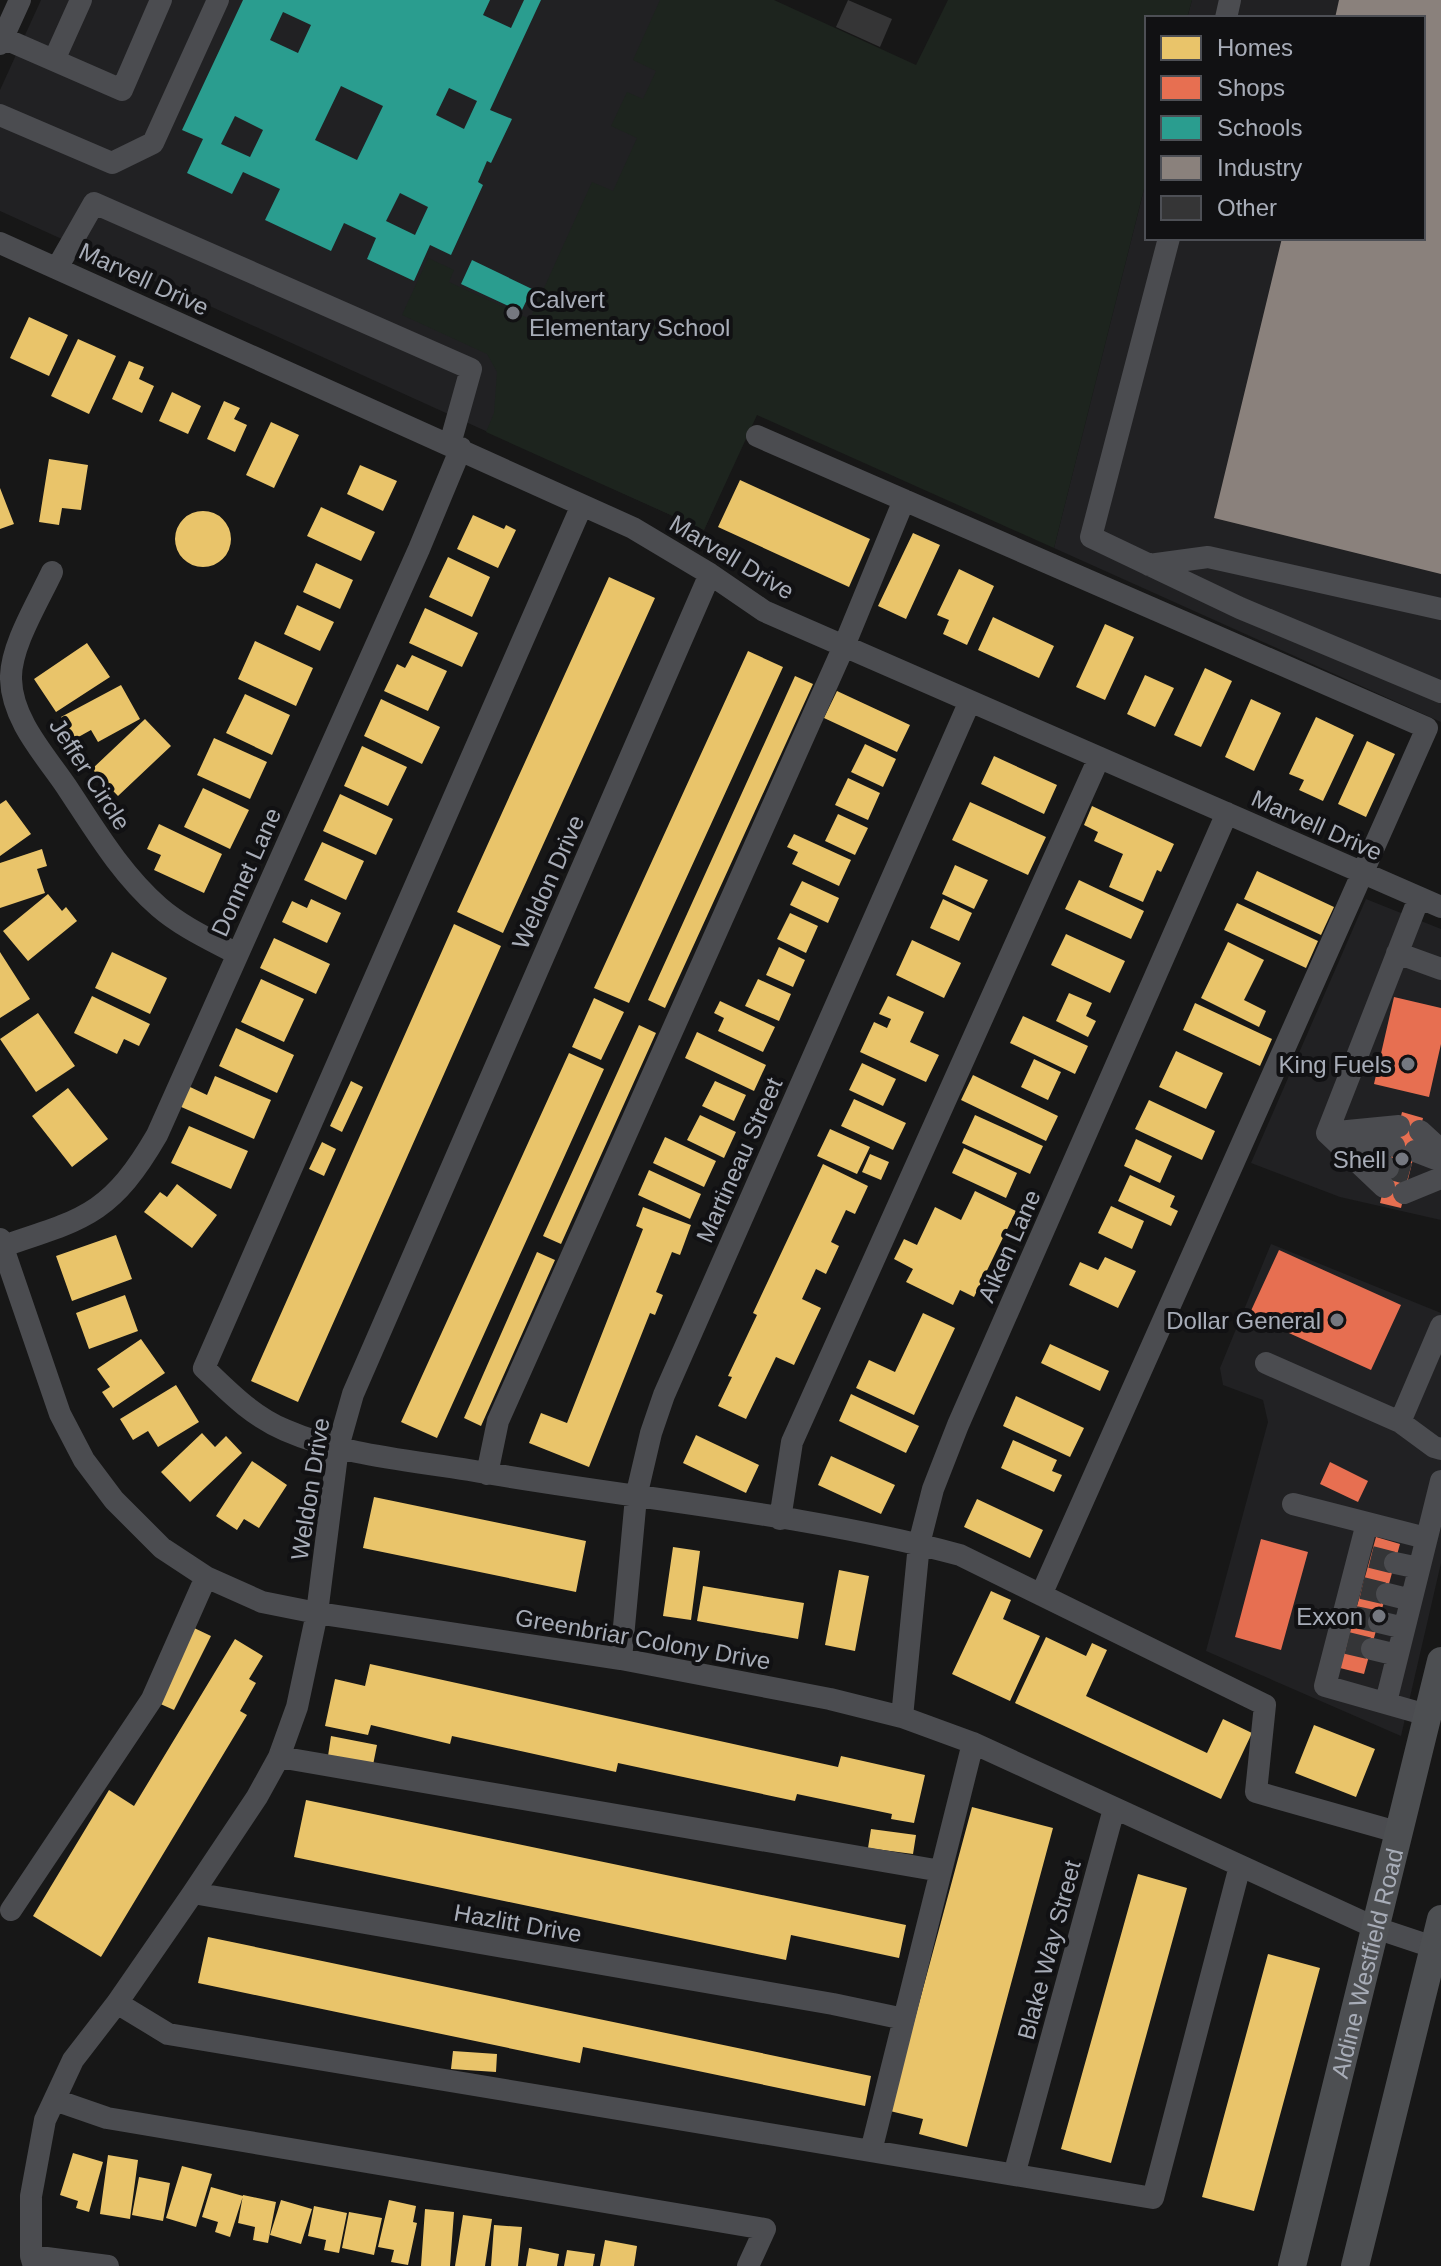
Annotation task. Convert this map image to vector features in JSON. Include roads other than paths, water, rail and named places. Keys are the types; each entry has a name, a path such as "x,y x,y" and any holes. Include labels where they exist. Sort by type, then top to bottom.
{"main road":[{"name":"Aldine Westfield Road","path":"1292,2266 1441,1661"},
{"path":"1355,2266 1441,1919"}],"street":[{"path":"20,0 1,41 122,90 161,0"},
{"path":"61,64 81,0"},
{"path":"0,115 112,163 153,143 218,0"},
{"name":"Donnet Lane","path":"1,1242 85,1217 120,1191 157,1135 419,549 455,446 471,369 94,203 57,268"},
{"path":"1168,240 1091,537 1240,608 1441,692"},
{"name":"Marvell Drive","path":"0,243 633,528 764,611 1441,907"},
{"path":"757,436 1427,728 1041,1595"},
{"path":"487,1474 498,1421 844,646 904,500"},
{"path":"582,505 204,1368 247,1410 285,1430 338,1447 487,1474 780,1519 919,1544 960,1555 1265,1705 1256,1792 1397,1832"},
{"path":"1148,565 1208,557 1441,609"},
{"name":"Jeffer Circle","path":"52,572 14,656 11,678 14,701 42,755 134,881 159,907 237,954"},
{"name":"Weldon Drive","path":"33,2261 31,2196 45,2120 73,2060 117,2003 193,1893 257,1797 279,1757 297,1707 317,1613 338,1447 353,1394 710,574"},
{"name":"Martineau Street","path":"621,1659 636,1497 651,1433 664,1395 970,701"},
{"path":"780,1519 792,1442 1099,758"},
{"name":"Aiken Lane","path":"902,1717 919,1544 933,1489 958,1425 1227,813"},
{"path":"1327,1133 1419,898"},
{"path":"1397,953 1441,969"},
{"path":"1327,1133 1407,1138 1441,1150"},
{"path":"1327,1133 1396,1180 1441,1178"},
{"path":"1407,1138 1441,1161"},
{"path":"1396,1180 1441,1171"},
{"name":"Greenbriar Colony Drive","path":"1,1242 60,1414 84,1460 114,1500 162,1548 206,1577 262,1602 621,1659 830,1699 902,1717 973,1743 1376,1928 1436,1948"},
{"path":"1400,1422 1441,1326"},
{"path":"1266,1363 1400,1422 1441,1449"},
{"path":"1386,1702 1441,1481"},
{"path":"1293,1504 1426,1538"},
{"path":"1367,1523 1365,1555 1342,1642 1325,1686 1427,1715"},
{"path":"1395,1563 1419,1568"},
{"path":"11,1910 152,1699 206,1577"},
{"path":"1387,1594 1411,1600"},
{"path":"1379,1622 1404,1628"},
{"path":"1372,1649 1397,1655"},
{"path":"871,2151 973,1743"},
{"path":"279,1757 941,1871"},
{"name":"Blake Way Street","path":"1014,2175 1114,1809"},
{"path":"117,2003 168,2034 1153,2198 1240,1866"},
{"name":"Hazlitt Drive","path":"193,1893 904,2019"},
{"path":"55,2100 107,2118 765,2229 748,2266"},
{"path":"33,2261 108,2266"}],"tunnel":[{"path":"1388,1168 1409,1174"},
{"path":"1371,1557 1395,1563"},
{"path":"1362,1588 1387,1594"},
{"path":"1355,1617 1379,1622"},
{"path":"1347,1643 1372,1649"}],"place":[{"name":"Calvert Elementary School","path":"513,313"},
{"name":"King Fuels","path":"1408,1064"},
{"name":"Shell","path":"1402,1159"},
{"name":"Dollar General","path":"1337,1320"},
{"name":"Exxon","path":"1379,1616"}]}
